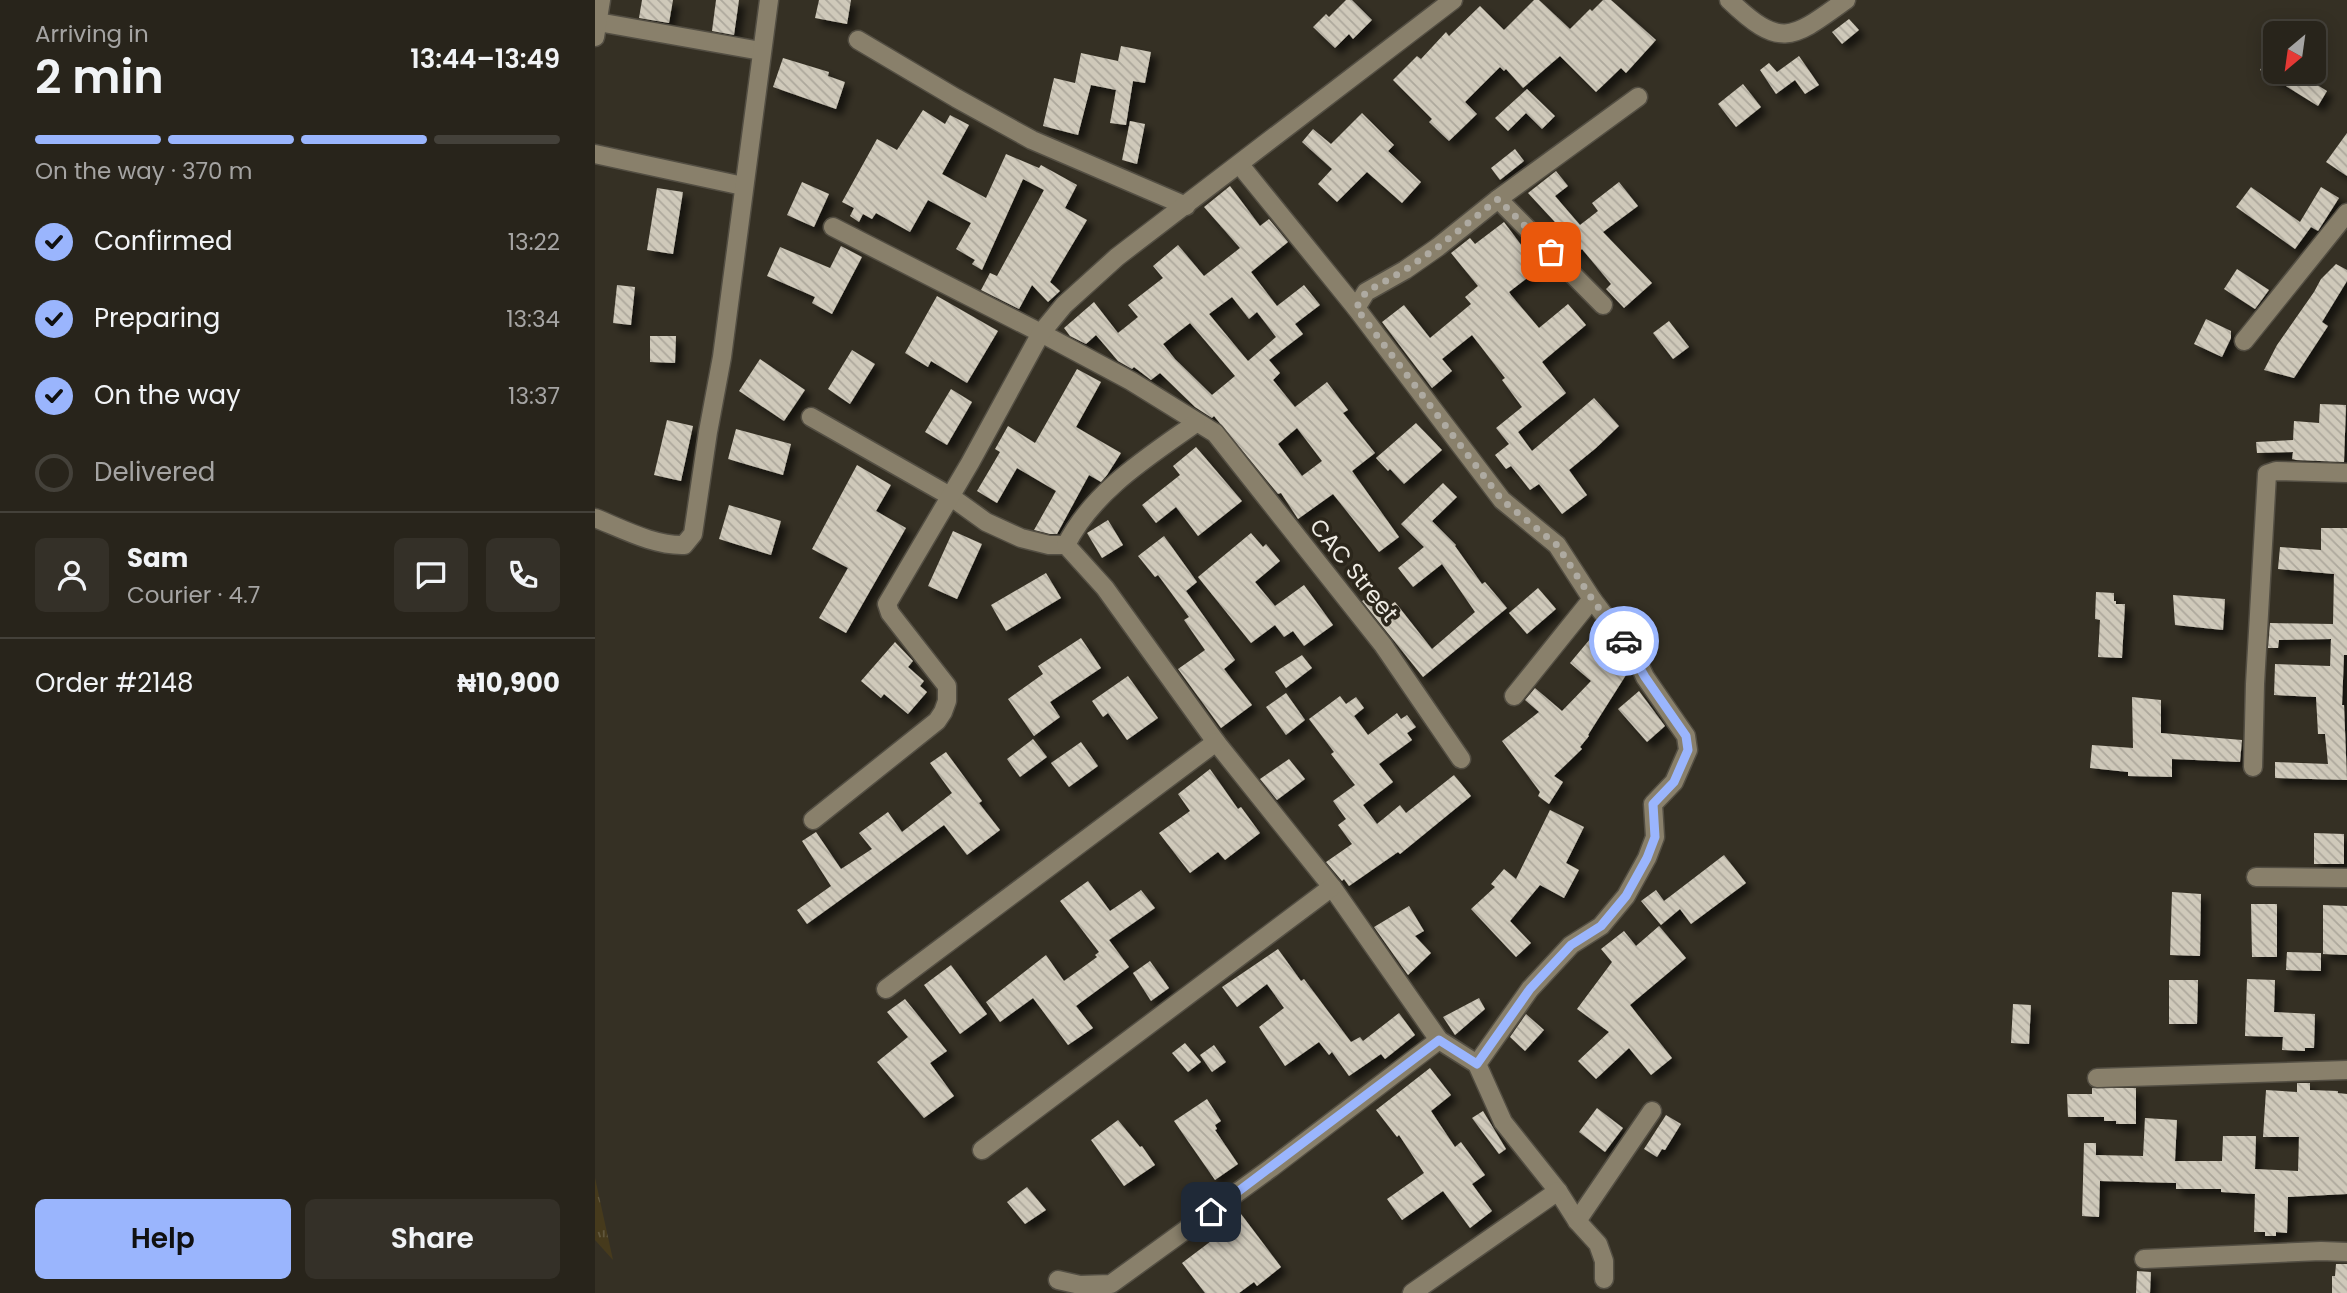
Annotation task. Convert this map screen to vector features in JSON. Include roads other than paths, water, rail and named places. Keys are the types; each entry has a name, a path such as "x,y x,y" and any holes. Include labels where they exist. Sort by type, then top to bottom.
{"street":[{"path":"601,0 596,30 761,51"},
{"path":"595,518 675,545 684,545 693,534 722,357 769,0"},
{"path":"813,820 937,721 943,712 948,694 947,686 913,644 887,604 1041,333 1064,305 1118,257 1453,0"},
{"path":"1729,0 1761,27 1776,34 1790,34 1807,27 1846,0"},
{"path":"858,40 1032,140 1186,206"},
{"path":"1356,308 1366,292 1438,247 1498,199 1638,97"},
{"path":"595,154 743,186"},
{"path":"1240,165 1356,308 1502,500 1557,545 1592,599 1636,657 1645,677 1686,736 1688,750 1674,782 1653,804 1655,837 1626,896 1601,926 1571,945 1530,989 1477,1064"},
{"path":"1498,199 1603,305"},
{"path":"2244,341 2347,213"},
{"name":"CAC Street","path":"833,227 1041,333 1131,382 1215,433 1232,451 1383,645 1461,759"},
{"path":"811,417 950,496 986,522 1021,538 1049,545 1066,545 1105,588 1216,742 1332,887 1439,1040 1477,1064 1503,1122 1557,1191 1577,1222 1598,1244 1604,1261 1604,1279"},
{"path":"1066,545 1077,522 1097,501 1135,467 1196,423"},
{"path":"2253,767 2267,474 2276,471 2347,473"},
{"path":"1514,696 1592,599"},
{"path":"886,989 1216,742"},
{"path":"2256,877 2347,878"},
{"path":"982,1150 1332,887"},
{"path":"1058,1280 1080,1285 1111,1284 1271,1168 1439,1040"},
{"path":"2097,1077 2347,1070"},
{"path":"1577,1222 1652,1111"},
{"path":"1412,1293 1557,1191"},
{"path":"2144,1259 2347,1252"}]}
